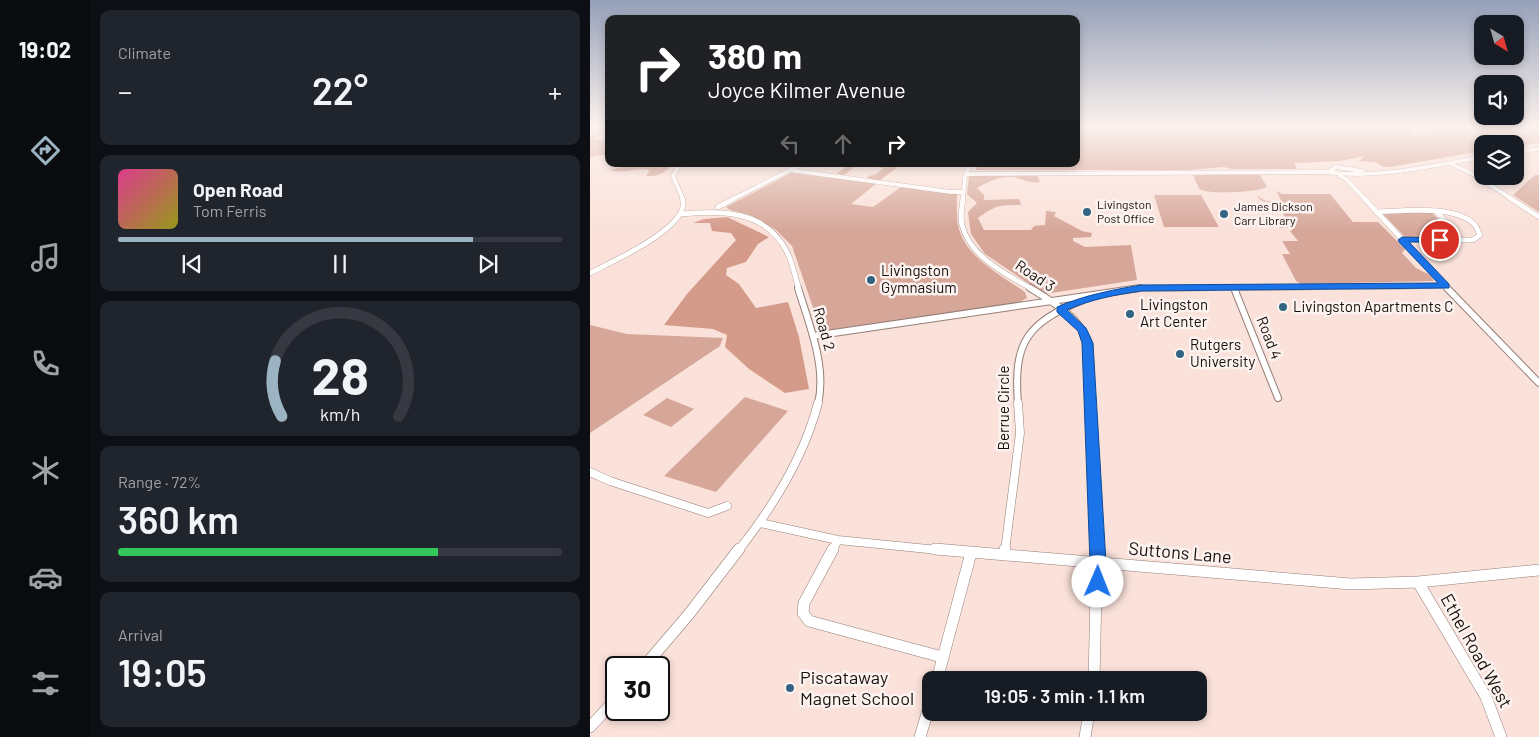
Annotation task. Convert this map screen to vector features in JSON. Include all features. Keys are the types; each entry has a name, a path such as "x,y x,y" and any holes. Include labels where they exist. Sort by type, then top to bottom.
{"street":[{"path":"1334,172 1339,166 1361,171 1394,170 1445,162"},
{"path":"966,174 1334,172 1351,175 1406,171 1446,162"},
{"path":"1449,162 1473,174 1539,217"},
{"path":"590,273 654,238 670,227 681,214 684,202 673,176 678,167"},
{"path":"718,207 796,167"},
{"name":"Road 3","path":"969,167 963,192 962,226 970,243 981,255 1061,309 1082,330 1088,343 1098,563 1094,671"},
{"path":"1346,179 1354,172 1350,168"},
{"path":"789,170 951,192 963,192"},
{"path":"1334,172 1346,179 1445,286 1539,382"},
{"name":"Road 2","path":"653,656 689,614 760,523 802,451 817,410 820,391 820,373 813,336 788,254 781,240 772,231 752,220 723,211 681,214"},
{"path":"1376,212 1452,212 1462,216 1476,227 1480,235"},
{"path":"1437,212 1460,237 1458,240"},
{"path":"1451,228 1468,235 1480,235"},
{"path":"1402,240 1473,240 1480,235"},
{"path":"813,336 1048,301 1156,288 1445,286"},
{"name":"Road 4","path":"1234,287 1253,330 1278,398"},
{"name":"Berrue Circle","path":"1004,555 1020,433 1016,379 1019,353 1030,332 1061,309 1082,300 1108,293"},
{"path":"590,472 610,481 708,513 727,506"},
{"name":"Suttons Lane","path":"760,523 838,540 971,553 1351,584 1418,582 1539,570"},
{"path":"838,540 804,603 803,613 808,621 942,657"},
{"path":"938,671 971,553"},
{"name":"Ethel Road West","path":"1418,582 1486,697 1501,737"},
{"path":"590,727 605,711"},
{"path":"920,737 925,721"},
{"path":"1085,737 1088,721"}],"shaded area":[{"path":"1080,162 1308,162 1294,163 1297,169 1231,169 1224,167 1187,170 976,170 976,167 1080,167"},
{"path":"1376,162 1416,162 1384,167"},
{"path":"623,167 670,167 662,173 651,176 646,176 650,170 645,169 610,170"},
{"path":"846,167 854,167 843,176 837,173"},
{"path":"875,167 898,167 879,181 867,179 869,176 876,174 884,168"},
{"path":"791,173 877,183 851,204 873,207 901,187 957,194 959,229 969,249 996,273 1025,292 1027,298 1018,303 889,323 821,331 792,246 775,229 752,216 730,210 726,207"},
{"path":"969,175 1037,175 1040,182 1002,177 977,188 984,195 984,200 1019,199 1021,205 994,208 978,218 984,230 1031,230 1034,226 1045,225 1046,211 1056,212 1054,216 1082,231 1092,233 1091,237 1073,238 1073,241 1085,247 1131,245 1137,280 1044,294 985,254 971,234 968,212 977,203 967,194"},
{"path":"1193,175 1260,175 1267,187 1233,192 1204,191 1199,188"},
{"path":"1535,175 1539,175 1539,212 1513,195"},
{"path":"1277,191 1282,194 1330,194 1353,222 1378,222 1405,249 1402,253 1416,268 1430,275 1434,281 1301,284 1296,281 1282,254 1290,254 1282,241 1298,241 1290,231 1292,231 1290,228 1280,228 1276,221 1287,220 1281,210 1284,210 1276,202 1263,201 1257,196 1266,201 1281,201"},
{"path":"1154,195 1201,195 1219,227 1164,227"},
{"path":"1384,213 1432,213 1456,237 1406,238"},
{"path":"727,217 769,237 758,244 746,262 727,268 726,275 739,284 756,308 788,302 799,337 809,389 785,393 749,369 725,347 727,335 713,329 664,325 687,294 736,240 731,233 712,231 710,223 693,223 704,219"},
{"path":"590,325 627,334 723,338 720,346 590,433"},
{"path":"745,397 788,411 716,492 664,476"},
{"path":"667,398 694,409 671,427 643,415"}],"place":[{"name":"Livingston Post Office","path":"1087,212"},
{"name":"James Dickson Carr Library","path":"1224,214"},
{"name":"Livingston Gymnasium","path":"871,280"},
{"name":"Livingston Apartments C","path":"1283,307"},
{"name":"Livingston Art Center","path":"1130,314"},
{"name":"Rutgers University","path":"1180,354"},
{"name":"Piscataway Magnet School","path":"790,688"}],"route":[{"path":"1098,582 1088,343 1086,335 1075,321 1061,309 1082,300 1108,293 1141,288 1445,286 1402,240 1440,240"}]}
